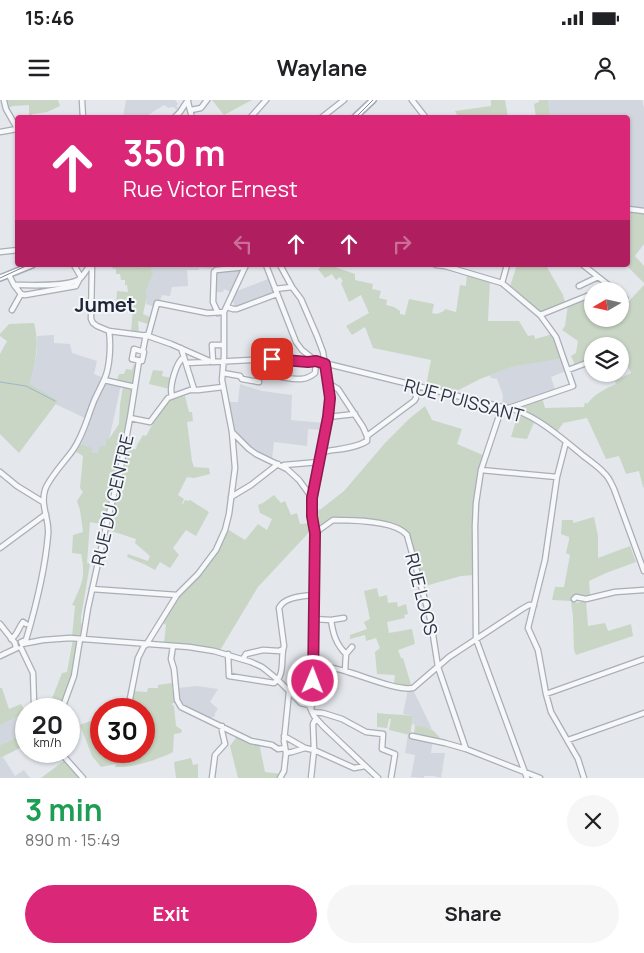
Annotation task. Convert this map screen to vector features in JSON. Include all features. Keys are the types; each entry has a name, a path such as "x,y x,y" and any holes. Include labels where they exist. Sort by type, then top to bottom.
{"main road":[{"path":"357,115 373,100"},
{"path":"362,115 377,100"},
{"path":"0,277 20,267"},
{"path":"0,277 27,267"}],"street":[{"path":"82,100 82,115"},
{"path":"191,110 201,108 207,100"},
{"path":"253,115 266,100"},
{"path":"324,115 344,100"},
{"path":"412,100 424,115"},
{"path":"4,101 15,125"},
{"path":"188,101 192,115"},
{"path":"178,115 188,101"},
{"path":"0,132 15,129"},
{"path":"630,209 644,211"},
{"path":"0,252 15,250"},
{"path":"75,267 80,278"},
{"path":"14,285 76,286 80,278 90,267"},
{"path":"92,267 91,319 93,323 108,331 147,335 212,362"},
{"path":"218,312 213,302 214,272 216,270 238,267"},
{"path":"130,698 138,658 177,595 198,574 216,550 225,530 232,497 235,468 232,432 223,387 224,312 246,267"},
{"name":"RUE PUISSANT","path":"267,267 296,342 302,350 316,361 508,408 535,420 604,472 614,489 644,571"},
{"path":"281,267 309,314 323,352 330,398 322,452 312,498 312,516 315,533 313,703 311,710"},
{"path":"448,267 502,283 540,315 556,337 573,386 508,408"},
{"path":"502,283 506,267"},
{"path":"585,267 604,282"},
{"path":"9,275 21,294 25,295 60,286"},
{"path":"579,286 598,277"},
{"path":"39,285 40,291"},
{"path":"227,307 237,309 292,287"},
{"path":"12,310 21,294"},
{"path":"540,315 584,297"},
{"path":"143,350 134,349 132,359 143,360 143,350 157,303 207,313 224,312"},
{"path":"0,656 26,640 41,579 49,528 43,502 46,488 83,434 94,399 104,380 108,361 108,331"},
{"path":"212,362 212,346 224,345"},
{"path":"181,348 194,389"},
{"path":"172,396 171,391 176,370 180,360 184,357"},
{"path":"186,363 257,359 316,361 315,373 311,377 301,380 281,377 282,360"},
{"name":"RUE DU CENTRE","path":"66,698 74,676 120,471 139,361"},
{"path":"568,370 584,364"},
{"path":"223,373 259,382"},
{"path":"104,380 134,387"},
{"path":"322,452 359,445 367,441 367,436 355,414 338,389 328,383"},
{"path":"367,436 414,401 416,398 416,386"},
{"path":"130,418 150,422 168,398 172,396 194,389 223,387"},
{"path":"502,407 481,470 476,503 476,639 527,778"},
{"path":"328,417 355,414"},
{"path":"232,432 248,449 287,469 312,498"},
{"path":"566,442 557,477 545,560 528,628 538,650 551,712 578,759 584,778"},
{"path":"232,497 280,465 319,462"},
{"path":"481,470 557,477"},
{"path":"0,472 17,486 43,502"},
{"path":"0,548 46,514"},
{"name":"RUE LOOS","path":"315,533 333,520 383,523 396,526 407,535 431,622 438,667 466,749"},
{"path":"92,589 177,595"},
{"path":"574,599 576,597 586,599 615,592 644,590"},
{"path":"278,681 284,646 278,608 280,604 290,599 313,595"},
{"path":"313,664 408,689 412,688 449,657 522,609 529,605 534,605"},
{"path":"314,619 331,620 344,618"},
{"path":"331,620 332,630 339,647 346,654"},
{"path":"26,624 23,622 14,638 33,673 34,698"},
{"path":"0,624 18,644"},
{"path":"18,644 49,639 81,639 203,649 243,659 263,668 301,704 309,705 318,720 378,778"},
{"path":"173,646 171,659 179,705 255,742 272,745 292,752 305,748"},
{"path":"345,671 346,654 352,647"},
{"path":"243,659 246,654 263,650 278,651 283,649"},
{"path":"228,654 229,676 274,683 278,681"},
{"path":"546,694 644,659"},
{"path":"280,778 285,771 284,736 289,692"},
{"path":"311,710 342,719 366,732 384,734 382,749 395,754 391,778"},
{"path":"568,740 644,713"},
{"path":"311,778 314,750 313,724 318,720"},
{"path":"212,778 215,755 225,744 222,726"},
{"path":"284,736 305,748 314,750 354,768 366,766"},
{"path":"412,736 466,749 540,778"},
{"path":"70,763 83,778"}],"shaded area":[{"path":"126,100 175,100 178,104 176,106 179,109 169,108 164,105 148,115 124,115"},
{"path":"548,100 642,100 644,108 644,210 630,207 630,115 550,115"},
{"path":"138,267 212,267 212,269 199,268 199,270 187,270 188,286 172,287 170,296 162,295 156,307 146,304 147,296"},
{"path":"238,269 241,272 231,292 224,289 223,292 214,292 215,272"},
{"path":"268,279 274,294 235,308 233,301 237,291"},
{"path":"54,335 54,343 70,344 72,353 97,361 94,374 103,378 85,418 55,404 57,401 30,384 37,352 37,336"},
{"path":"563,358 568,370 551,377 556,393 502,407 503,395 497,379 491,378 490,375 515,366"},
{"path":"106,383 121,385 109,440 99,453 91,452 91,448 81,444 97,399"},
{"path":"240,384 262,391 292,395 291,420 324,423 323,430 308,429 307,446 274,442 272,458 251,451 232,430 226,402 238,402"},
{"path":"197,686 218,689 210,702 218,709 215,716 211,718 187,709 181,704 178,688"},
{"path":"412,688 432,729 412,724 413,716 403,714 408,689"},
{"path":"15,718 15,738 0,745 0,725"},
{"path":"408,735 433,740 431,753 445,753 441,778 434,776 424,776 424,778 411,777 415,755 405,753"},
{"path":"3,757 15,776 24,770 30,778 0,778 0,758"}],"green space":[{"path":"5,100 58,100 60,106 47,112 32,115 29,115 29,105 8,108"},
{"path":"212,100 252,100 224,115"},
{"path":"491,100 505,100 508,115 457,115 455,111 491,106"},
{"path":"539,100 548,100 550,115 536,115 534,104 539,102"},
{"path":"630,210 644,213 644,244 635,256 644,266 644,283 628,267 630,267"},
{"path":"151,267 153,273 145,290 147,296 143,314 150,317 148,324 138,321 139,333 131,332 133,309 116,307 117,291 128,292 125,280 121,280 120,274 116,274 116,269 112,268"},
{"path":"321,267 335,267 355,274 355,280 373,284 372,289 381,291 379,298 387,300 386,305 394,307 400,311 400,314 405,315 409,299 434,304 432,313 437,314 445,309 456,312 460,285 466,286 467,272 490,279 488,321 519,321 528,336 534,335 535,339 553,334 563,358 515,366 480,379 451,394 426,386 431,360 373,348 365,327 352,335 346,326 369,313 361,295 349,302 340,277 336,280 332,274 325,278 318,269"},
{"path":"516,267 547,267 565,302 542,314 510,286"},
{"path":"644,285 644,488 639,471 626,474 619,456 606,459 587,418 563,423 557,432 515,408 542,397 545,408 584,407 585,402 587,404 600,392 616,384 615,382 629,382 629,374 631,373 629,369 629,337 584,337 584,364 576,367 571,356 576,353 578,341 562,330 565,326 568,304 584,297 584,328 629,328 629,301"},
{"path":"34,323 37,346 30,384 58,401 19,453 0,434 0,354 7,341 0,334 9,324"},
{"path":"134,364 138,365 135,387 116,383 119,374 124,374 126,369 132,370"},
{"path":"153,370 163,371 162,376 172,378 170,389 149,384"},
{"path":"123,386 134,388 125,449 136,449 143,435 146,436 165,401 185,396 189,412 192,412 193,421 187,422 192,461 194,467 209,468 210,474 194,478 187,477 178,495 184,499 182,504 185,500 190,500 209,512 196,536 186,530 173,548 179,555 170,568 160,562 155,570 127,557 128,554 148,561 150,556 135,543 136,539 105,529 106,525 90,522 87,563 90,564 81,617 80,637 72,637 75,606 72,605 81,586 83,575 81,554 72,553 73,535 83,532 77,501 83,492 80,488 83,456 75,451 81,444 92,448 91,452 98,453 100,446 105,446 107,439 109,439 119,424"},
{"path":"425,406 432,420 462,429 457,444 485,456 475,523 475,575 461,576 422,586 403,530 396,526 333,520 322,527 316,527 315,511 321,509 344,491 385,443"},
{"path":"518,414 535,420 527,439 511,437"},
{"path":"274,495 281,503 285,501 291,515 297,513 300,524 313,523 314,527 258,587 219,652 164,643 166,625 162,622 177,595 216,550 228,532 227,529 245,540 258,524 267,530 272,519 260,513 258,505"},
{"path":"594,517 598,536 598,558 630,546 636,562 589,581 590,595 574,596 572,602 586,601 588,626 605,623 608,631 631,624 633,636 576,655 574,650 571,601 552,600 555,587 564,587 570,555 566,553 569,537 561,534 562,520 573,520 573,523"},
{"path":"377,588 379,597 387,595 388,603 397,602 398,607 406,604 408,614 404,615 405,618 387,622 389,633 412,629 415,644 398,650 401,658 403,658 412,688 394,684 395,675 377,674 375,652 380,648 376,638 366,641 365,635 350,639 350,635 367,629 364,622 370,619 364,591"},
{"path":"73,639 80,639 73,683 67,698 52,698 62,673 67,672"},
{"path":"172,683 175,703 172,705 174,706 176,726 182,730 181,733 174,734 173,752 155,760 155,698 130,698 132,691 147,692 148,688 158,688 158,685"},
{"path":"0,688 2,688 9,709 15,706 15,718 0,725"},
{"path":"377,713 413,716 410,735 389,730 391,719 389,719 387,728 377,727"},
{"path":"90,721 90,751 80,725"},
{"path":"415,725 429,728 440,738 435,741 414,736"},
{"path":"238,735 259,743 265,772 282,774 280,778 238,778 230,746"},
{"path":"15,738 15,750 0,758 0,745"},
{"path":"191,758 193,765 198,764 198,778 176,778 174,762"},
{"path":"61,763 68,763 83,778 41,778"},
{"path":"98,763 144,763 122,767 115,767 116,764 101,767"}],"waterway":[{"path":"0,382 26,386 55,401"}],"tram line":[{"path":"358,115 373,100"},
{"path":"0,278 24,267"}],"district":[{"name":"Jumet","path":"105,304"}],"route":[{"path":"272,359 316,361 325,364 330,398 322,452 312,498 312,516 315,533 313,681"}]}
